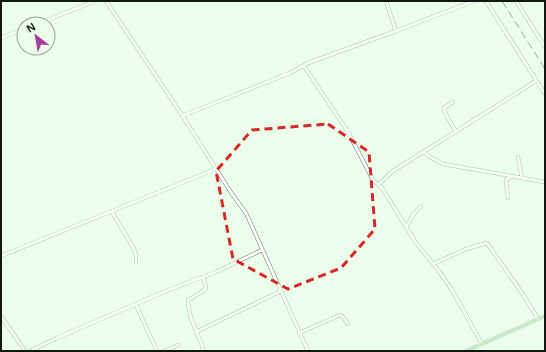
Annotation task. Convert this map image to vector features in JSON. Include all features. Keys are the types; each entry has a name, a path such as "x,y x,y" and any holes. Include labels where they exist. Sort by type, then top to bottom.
{"main road":[{"path":"466,351 545,316"}],"street":[{"path":"56,17 96,1"},
{"path":"106,1 232,194 246,213 308,351"},
{"path":"386,1 396,31"},
{"path":"182,116 319,59 474,1"},
{"path":"486,1 545,94"},
{"path":"516,1 545,47"},
{"path":"1,38 16,32"},
{"path":"304,66 348,132 373,180 379,184 421,249 452,290 482,344"},
{"path":"379,184 390,173 536,81"},
{"path":"453,102 444,108 444,111 456,132"},
{"path":"424,152 430,157 444,164 545,182"},
{"path":"518,157 522,178"},
{"path":"1,256 216,169"},
{"path":"508,198 506,180 508,178 515,177"},
{"path":"406,227 421,206"},
{"path":"112,212 134,249 136,261"},
{"path":"433,264 466,249 487,243 522,293 538,319"},
{"path":"30,351 57,338 203,277 262,250"},
{"path":"203,277 206,287 205,290 188,300 189,309 196,332 204,351"},
{"path":"196,332 281,291"},
{"path":"136,305 156,350"},
{"path":"1,316 25,351"},
{"path":"299,333 340,316 344,317 348,324"},
{"path":"165,351 178,345"}],"highlighted area":[{"path":"328,124 369,152 375,229 341,268 288,289 233,259 216,171 252,130"}],"railway":[{"path":"502,1 545,69"}]}
